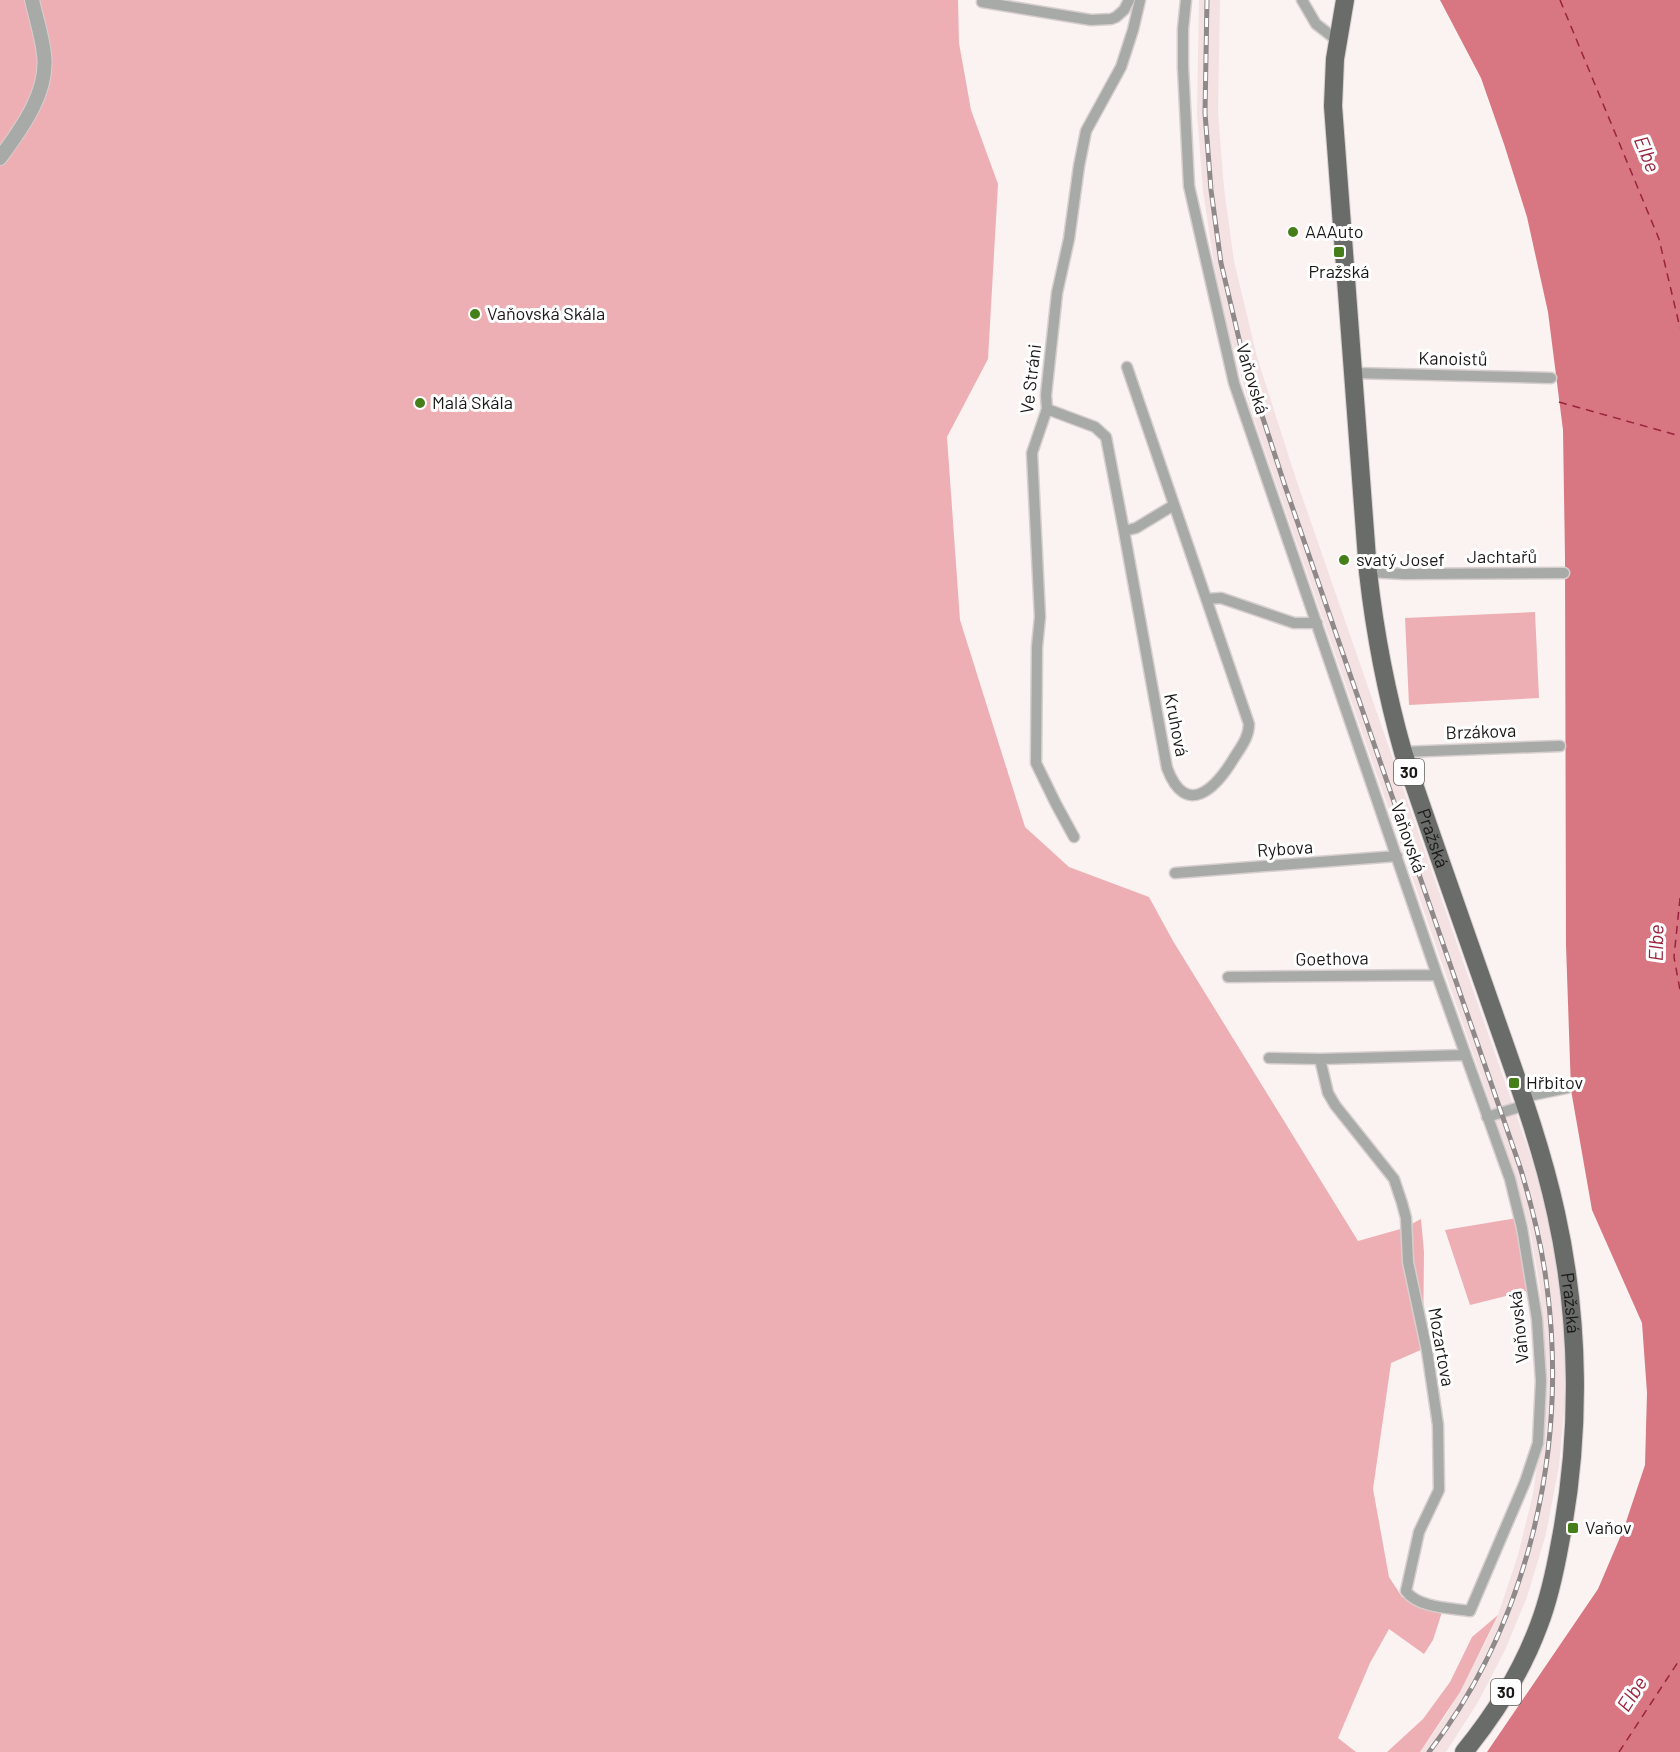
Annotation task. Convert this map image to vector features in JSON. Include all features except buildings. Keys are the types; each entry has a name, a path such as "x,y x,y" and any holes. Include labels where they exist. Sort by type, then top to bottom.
{"main road":[{"name":"Pražská","path":"1345,0 1333,82 1333,106 1368,572 1378,648 1403,752 1525,1101 1550,1188 1570,1300 1574,1375 1574,1444 1569,1489 1554,1574 1539,1626 1511,1684 1464,1752"}],"street":[{"path":"0,158 34,104 44,78 44,55 32,0"},
{"path":"981,2 1091,20 1116,17 1124,10 1129,0"},
{"name":"Ve Stráni","path":"1074,837 1036,763 1037,648 1040,617 1032,453 1047,409 1046,395 1057,293 1070,239 1086,131 1121,67 1140,0"},
{"name":"Vaňovská","path":"1186,0 1182,67 1189,186 1225,351 1437,975 1510,1179 1522,1228 1537,1320 1541,1381 1538,1443 1525,1482 1470,1611"},
{"path":"1302,0 1316,24 1338,41"},
{"name":"Kruhová","path":"1047,409 1095,427 1106,437 1167,768 1171,778 1185,793 1202,794 1216,784 1226,771 1249,731 1246,713 1127,368"},
{"name":"Kanoistů","path":"1353,373 1551,378"},
{"path":"1124,531 1136,528 1174,505"},
{"name":"Jachtařů","path":"1368,572 1563,573"},
{"path":"1207,599 1221,598 1294,622 1317,623"},
{"name":"Brzákova","path":"1403,752 1560,746"},
{"name":"Rybova","path":"1175,873 1397,856"},
{"name":"Goethova","path":"1228,977 1437,975"},
{"path":"1269,1058 1466,1056"},
{"name":"Mozartova","path":"1320,1059 1332,1099 1349,1125 1394,1179 1406,1218 1408,1262 1427,1351 1437,1425 1439,1490 1419,1532 1406,1591 1410,1598 1432,1605 1470,1611"},
{"path":"1487,1117 1525,1101 1567,1088"}],"shaded area":[{"path":"0,0 27,0 36,39 39,79 34,96 0,149"},
{"path":"35,0 958,0 959,43 971,110 998,184 988,359 947,437 960,620 1025,827 1069,867 1149,897 1173,941 1358,1241 1404,1228 1421,1219 1424,1252 1423,1349 1391,1363 1373,1489 1389,1577 1402,1597 1442,1612 1433,1640 1424,1654 1389,1629 1370,1663 1338,1738 1356,1752 0,1752 0,162 48,79"},
{"path":"1199,0 1220,0 1218,112 1224,188 1234,261 1257,357 1296,479 1533,1163 1550,1226 1561,1285 1566,1343 1565,1402 1559,1466 1546,1534 1527,1597 1505,1650 1478,1702 1446,1752 1420,1752 1446,1715 1498,1615 1518,1555 1533,1494 1542,1431 1545,1371 1540,1288 1530,1231 1513,1169 1250,407 1230,336 1214,264 1203,191 1197,113"},
{"path":"1535,612 1539,698 1409,705 1405,618"},
{"path":"1517,1218 1530,1290 1470,1305 1445,1230"},
{"path":"1498,1615 1460,1692 1420,1752 1387,1752 1423,1719 1450,1682 1472,1637"}],"water":[{"name":"Elbe","path":"1440,0 1680,0 1680,1752 1487,1752 1598,1589 1624,1528 1645,1465 1647,1393 1642,1323 1592,1210 1571,1090 1566,945 1563,430 1548,312 1527,217 1504,144 1481,78"}],"ferry route":[{"path":"1560,0 1659,239 1680,328"},
{"path":"1559,402 1680,436"},
{"path":"1680,898 1674,957 1680,990"},
{"path":"1619,1752 1680,1659"}],"railway":[{"path":"1207,0 1205,113 1211,190 1221,263 1244,360 1284,483 1520,1167 1536,1226 1547,1287 1552,1348 1551,1409 1545,1471 1533,1531 1516,1590 1493,1647 1464,1701 1429,1752"}],"place":[{"name":"AAAuto","path":"1293,232"},
{"name":"Pražská","path":"1339,252"},
{"name":"Vaňovská Skála","path":"475,314"},
{"name":"Malá Skála","path":"420,403"},
{"name":"svatý Josef","path":"1344,560"},
{"name":"Hřbitov","path":"1514,1083"},
{"name":"Vaňov","path":"1573,1528"}]}
